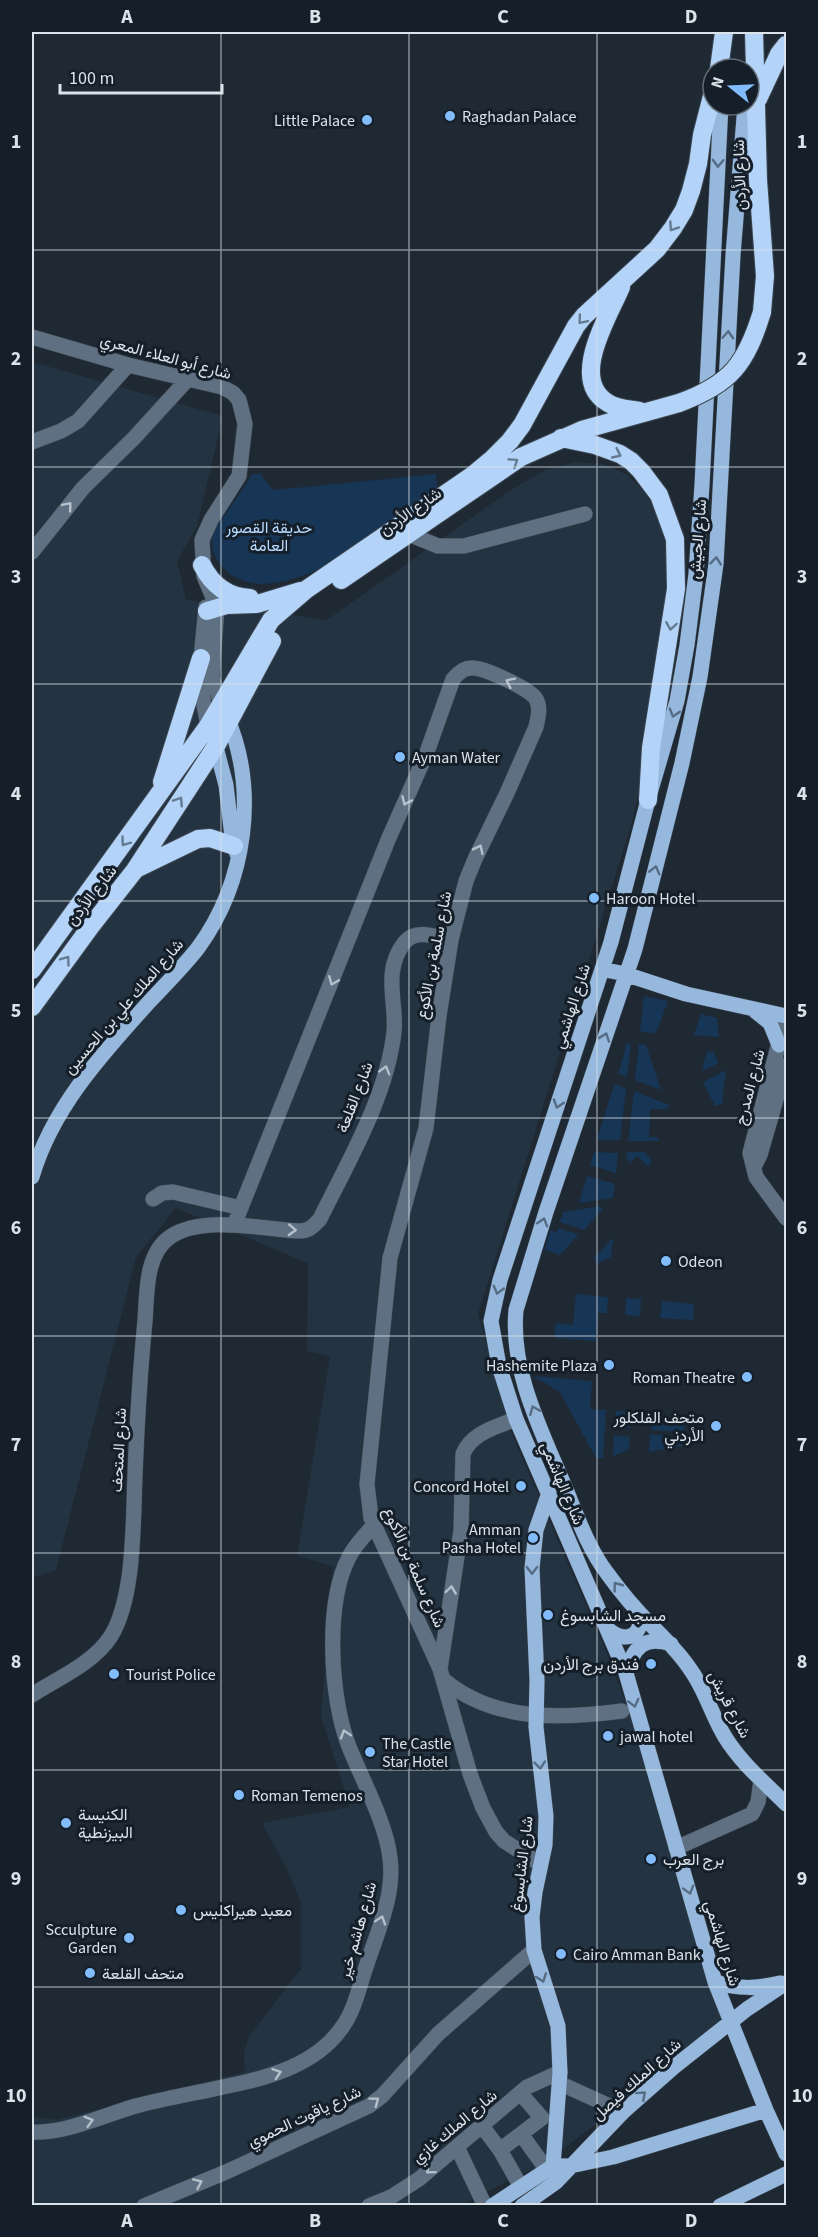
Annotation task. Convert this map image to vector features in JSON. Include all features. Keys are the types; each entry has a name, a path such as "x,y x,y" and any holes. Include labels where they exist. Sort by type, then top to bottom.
{"highway":[{"name":"شارع الأردن","path":"752,32 752,57"},
{"path":"721,57 724,35"},
{"path":"761,86 786,45"},
{"name":"شارع الأردن","path":"32,970 208,726 271,620 308,589 473,475 510,441 522,425 576,326 657,249 684,210 692,190 707,117"},
{"name":"شارع الأردن","path":"32,1007 135,870 216,746 276,632 286,619 310,600 411,535 521,457 561,438 602,423 699,396 733,372 747,354 762,312 765,276 752,117"},
{"path":"624,280 595,347 591,368 592,381 596,393 610,405 643,412"},
{"path":"561,438 595,445 620,454 631,461 646,476 659,495 675,539 676,589 651,748 648,800"},
{"path":"204,574 224,591 244,598 270,599"},
{"path":"212,609 252,604 308,589"},
{"path":"156,798 201,658"},
{"path":"135,870 198,839 210,838 236,851"}],"main road":[{"path":"749,57 752,32"},
{"name":"شارع الجيش","path":"604,962 677,701 687,645 696,574 707,425 720,117"},
{"name":"شارع الجيش","path":"627,970 682,763 700,678 717,552 733,255 749,117"},
{"name":"شارع أبو العلاء المعري","path":"221,704 229,722"},
{"name":"شارع الملك علي بن الحسين","path":"32,1177 53,1126 85,1076 198,946 218,912 236,851 244,837 244,791 239,754 229,722"},
{"path":"208,726 216,746"},
{"name":"شارع الملك علي بن الحسين","path":"216,746 228,794 236,851"},
{"path":"604,962 627,970 737,997 786,1006"},
{"name":"شارع الهاشمي","path":"604,962 493,1306 492,1321 496,1352 516,1419 626,1673 715,1982 786,2154"},
{"path":"627,970 653,985 786,1016"},
{"name":"شارع الهاشمي","path":"627,970 546,1212 516,1310 515,1325 520,1363 530,1398 583,1530 605,1570 636,1610 671,1644"},
{"path":"618,998 631,988 653,985"},
{"path":"753,1009 770,1023 779,1045"},
{"name":"شارع الشابسوغ","path":"549,1493 536,1530 532,1568 537,1680 536,1716 546,1816 545,1845 532,1917 534,1950 558,2026 560,2078 549,2119 550,2168"},
{"path":"607,1628 614,1635 623,1638 632,1636 639,1629 640,1619 636,1610"},
{"path":"626,1673 634,1652 641,1645 651,1641 671,1644"},
{"name":"شارع قريش","path":"671,1644 691,1670 725,1738 743,1762 786,1804"},
{"path":"715,1982 739,1988 756,1988 786,1982"},
{"name":"شارع الملك فيصل","path":"522,2205 556,2182 623,2112 674,2067 730,2022 786,1982"},
{"path":"492,2205 550,2168 613,2157 766,2110"},
{"path":"720,2205 786,2174"}],"street":[{"name":"شارع أبو العلاء المعري","path":"32,337 128,365 222,387 233,393 242,409 245,424 239,476 211,520 202,540 204,574 212,609 212,677 221,704"},
{"path":"32,442 61,431 78,421 128,365"},
{"path":"32,552 83,488 187,380"},
{"path":"411,535 449,548 585,514"},
{"path":"208,726 201,697 201,658 212,609"},
{"name":"شارع سلمة بن الأكوع","path":"234,1225 388,840 427,752 453,679 458,673 471,667 479,668 511,682 535,696 538,716 536,727 466,881 452,940 439,1016 426,1128 390,1258 367,1484 369,1510 374,1526 442,1675 470,1774 487,1816 504,1841 540,1864"},
{"name":"شارع القلعة","path":"234,1225 308,1231 320,1219 370,1113 386,1070 394,1031 391,996 392,976 397,957 405,941 416,935 422,934 452,940"},
{"name":"شارع المدرج","path":"752,1168 750,1153 786,1016"},
{"name":"شارع المدرج","path":"752,1168 760,1155 786,1065"},
{"path":"752,1168 786,1218"},
{"path":"153,1199 162,1193 173,1192 241,1208"},
{"name":"شارع المتحف","path":"32,1695 96,1652 109,1639 122,1612 130,1551 142,1348 150,1275 156,1253 171,1236 186,1230 234,1225"},
{"path":"516,1419 484,1432 467,1444 463,1454 460,1530 442,1675 457,1691 473,1700 507,1711 536,1716 578,1717 622,1711"},
{"name":"شارع هاشم خير","path":"32,2132 56,2130 136,2106 276,2074 306,2059 337,2034 346,2022 357,1996 384,1913 391,1873 388,1843 340,1718 333,1645 337,1600 348,1558 357,1544 374,1526"},
{"path":"676,1848 752,1814 758,1802 761,1780"},
{"name":"شارع ياقوت الحموي","path":"144,2205 226,2172 369,2106 389,2089 438,2034 534,1950"},
{"path":"560,2078 623,2112"},
{"name":"شارع الملك غازي","path":"369,2205 395,2201 527,2087 560,2078"},
{"path":"500,2150 521,2134 549,2119 520,2093"},
{"path":"482,2126 500,2150 521,2187"},
{"path":"521,2134 550,2168"},
{"path":"457,2147 485,2205"}],"shaded area":[{"path":"32,362 223,416 197,526 177,561 186,600 327,620 508,492 545,470 577,462 604,464 627,475 645,492 660,519 671,553 656,714 632,822 478,1314 511,1432 611,1663 676,1844 725,2024 540,2167 519,2175 462,2205 32,2205 32,2117 57,2120 245,2072 244,2053 249,2036 301,1969 301,1903 288,1871 262,1823 350,1807 321,1716 333,1566 297,1556 330,1356 307,1351 308,1263 176,1208 136,1257 56,1570 32,1578"}],"green space":[{"name":"حديقة القصور العامة","path":"260,473 275,490 436,474 437,488 432,500 333,563 275,583 250,582 228,572 216,558 212,541 217,526 251,475"},
{"path":"644,996 668,1001 656,1033 640,1032"},
{"path":"701,1014 717,1018 719,1037 694,1035"},
{"path":"627,1043 631,1044 627,1077 618,1074"},
{"path":"639,1044 646,1045 661,1090 635,1080"},
{"path":"707,1051 714,1052 718,1063 706,1070 702,1069"},
{"path":"726,1070 722,1104 715,1106 703,1082"},
{"path":"614,1084 626,1088 620,1140 597,1140"},
{"path":"634,1091 669,1105 667,1109 650,1109 649,1137 658,1137 659,1141 628,1141"},
{"path":"594,1152 618,1153 616,1173 590,1165"},
{"path":"627,1152 645,1152 652,1162 648,1166 637,1156 631,1162 626,1158"},
{"path":"587,1176 615,1184 613,1198 579,1203"},
{"path":"601,1206 602,1210 584,1230 560,1222 563,1212"},
{"path":"558,1228 579,1234 560,1255 545,1250 550,1230 557,1232"},
{"path":"613,1238 611,1257 597,1264 594,1257"},
{"path":"576,1294 608,1297 607,1313 598,1313 596,1341 554,1338 556,1323 573,1325"},
{"path":"626,1298 641,1299 640,1316 625,1315"},
{"path":"662,1301 694,1304 693,1320 660,1318"},
{"path":"533,1376 592,1381 590,1409 606,1410 603,1458 596,1458 560,1392"},
{"path":"616,1411 631,1412 630,1428 615,1427"},
{"path":"652,1414 685,1417 684,1432 651,1430"},
{"path":"650,1434 683,1437 682,1446 649,1452"},
{"path":"614,1435 630,1437 628,1450 613,1456"}],"place":[{"name":"Raghadan Palace","path":"450,116"},
{"name":"Little Palace","path":"367,120"},
{"name":"Ayman Water","path":"400,757"},
{"name":"Haroon Hotel","path":"594,898"},
{"name":"Odeon","path":"666,1261"},
{"name":"Hashemite Plaza","path":"609,1365"},
{"name":"Roman Theatre","path":"747,1377"},
{"name":"متحف الفلكلور الأردني","path":"716,1426"},
{"name":"Concord Hotel","path":"521,1486"},
{"name":"Amman Pasha Hotel","path":"533,1538"},
{"name":"مسجد الشابسوغ","path":"548,1615"},
{"name":"فندق برج الأردن","path":"651,1664"},
{"name":"Tourist Police","path":"114,1674"},
{"name":"jawal hotel","path":"608,1736"},
{"name":"The Castle Star Hotel","path":"370,1752"},
{"name":"Roman Temenos","path":"239,1795"},
{"name":"الكنيسة البيزنطية","path":"66,1823"},
{"name":"برج العرب","path":"651,1859"},
{"name":"معبد هيراكليس","path":"181,1910"},
{"name":"Scculpture Garden","path":"129,1938"},
{"name":"Cairo Amman Bank","path":"561,1954"},
{"name":"متحف القلعة","path":"90,1973"}]}
